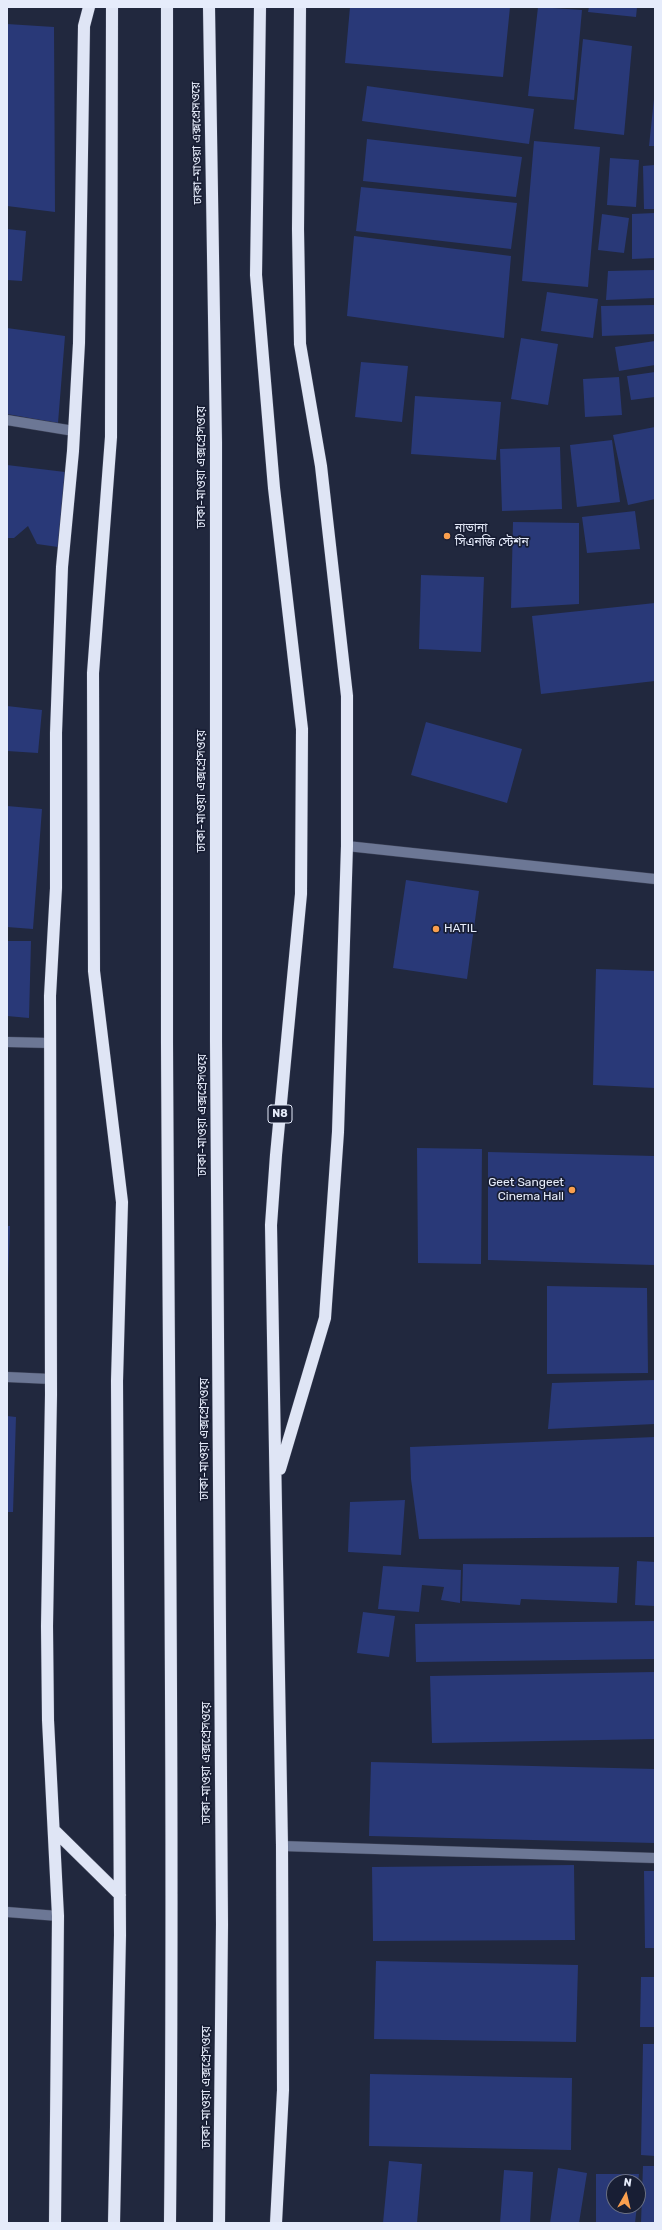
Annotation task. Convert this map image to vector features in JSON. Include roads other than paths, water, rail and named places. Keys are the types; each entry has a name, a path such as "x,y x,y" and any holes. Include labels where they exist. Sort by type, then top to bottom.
{"highway":[{"path":"55,2223 58,1916 55,1831 48,1720 46,1626 51,1379 50,996 56,888 56,733 62,567 74,432 79,335 84,26 88,7"},
{"path":"112,7 111,437 92,673 94,971 122,1202 117,1381 120,1894 114,2223"},
{"path":"167,7 167,1024 173,1949 170,2223"},
{"name":"ঢাকা-মাওয়া এক্সপ্রেসওয়ে","path":"209,7 216,442 216,1040 222,1916 219,2223"},
{"name":"N8","path":"260,7 256,275 274,488 302,744 301,894 276,1147 271,1225 282,1846 283,2090 276,2223"},
{"path":"276,1480 325,1318 338,1124 347,846 347,696 320,466 300,344 298,221 300,7"},
{"path":"55,1831 120,1894"}],"street":[{"path":"7,420 74,432"},
{"path":"347,846 655,880"},
{"path":"7,1042 50,1043"},
{"path":"7,1377 51,1379"},
{"path":"282,1846 655,1858"},
{"path":"7,1912 58,1916"}],"place":[{"name":"নাভানা সিএনজি স্টেশন","path":"447,536"},
{"name":"HATIL","path":"436,929"},
{"name":"Geet Sangeet Cinema Hall","path":"572,1190"}]}
